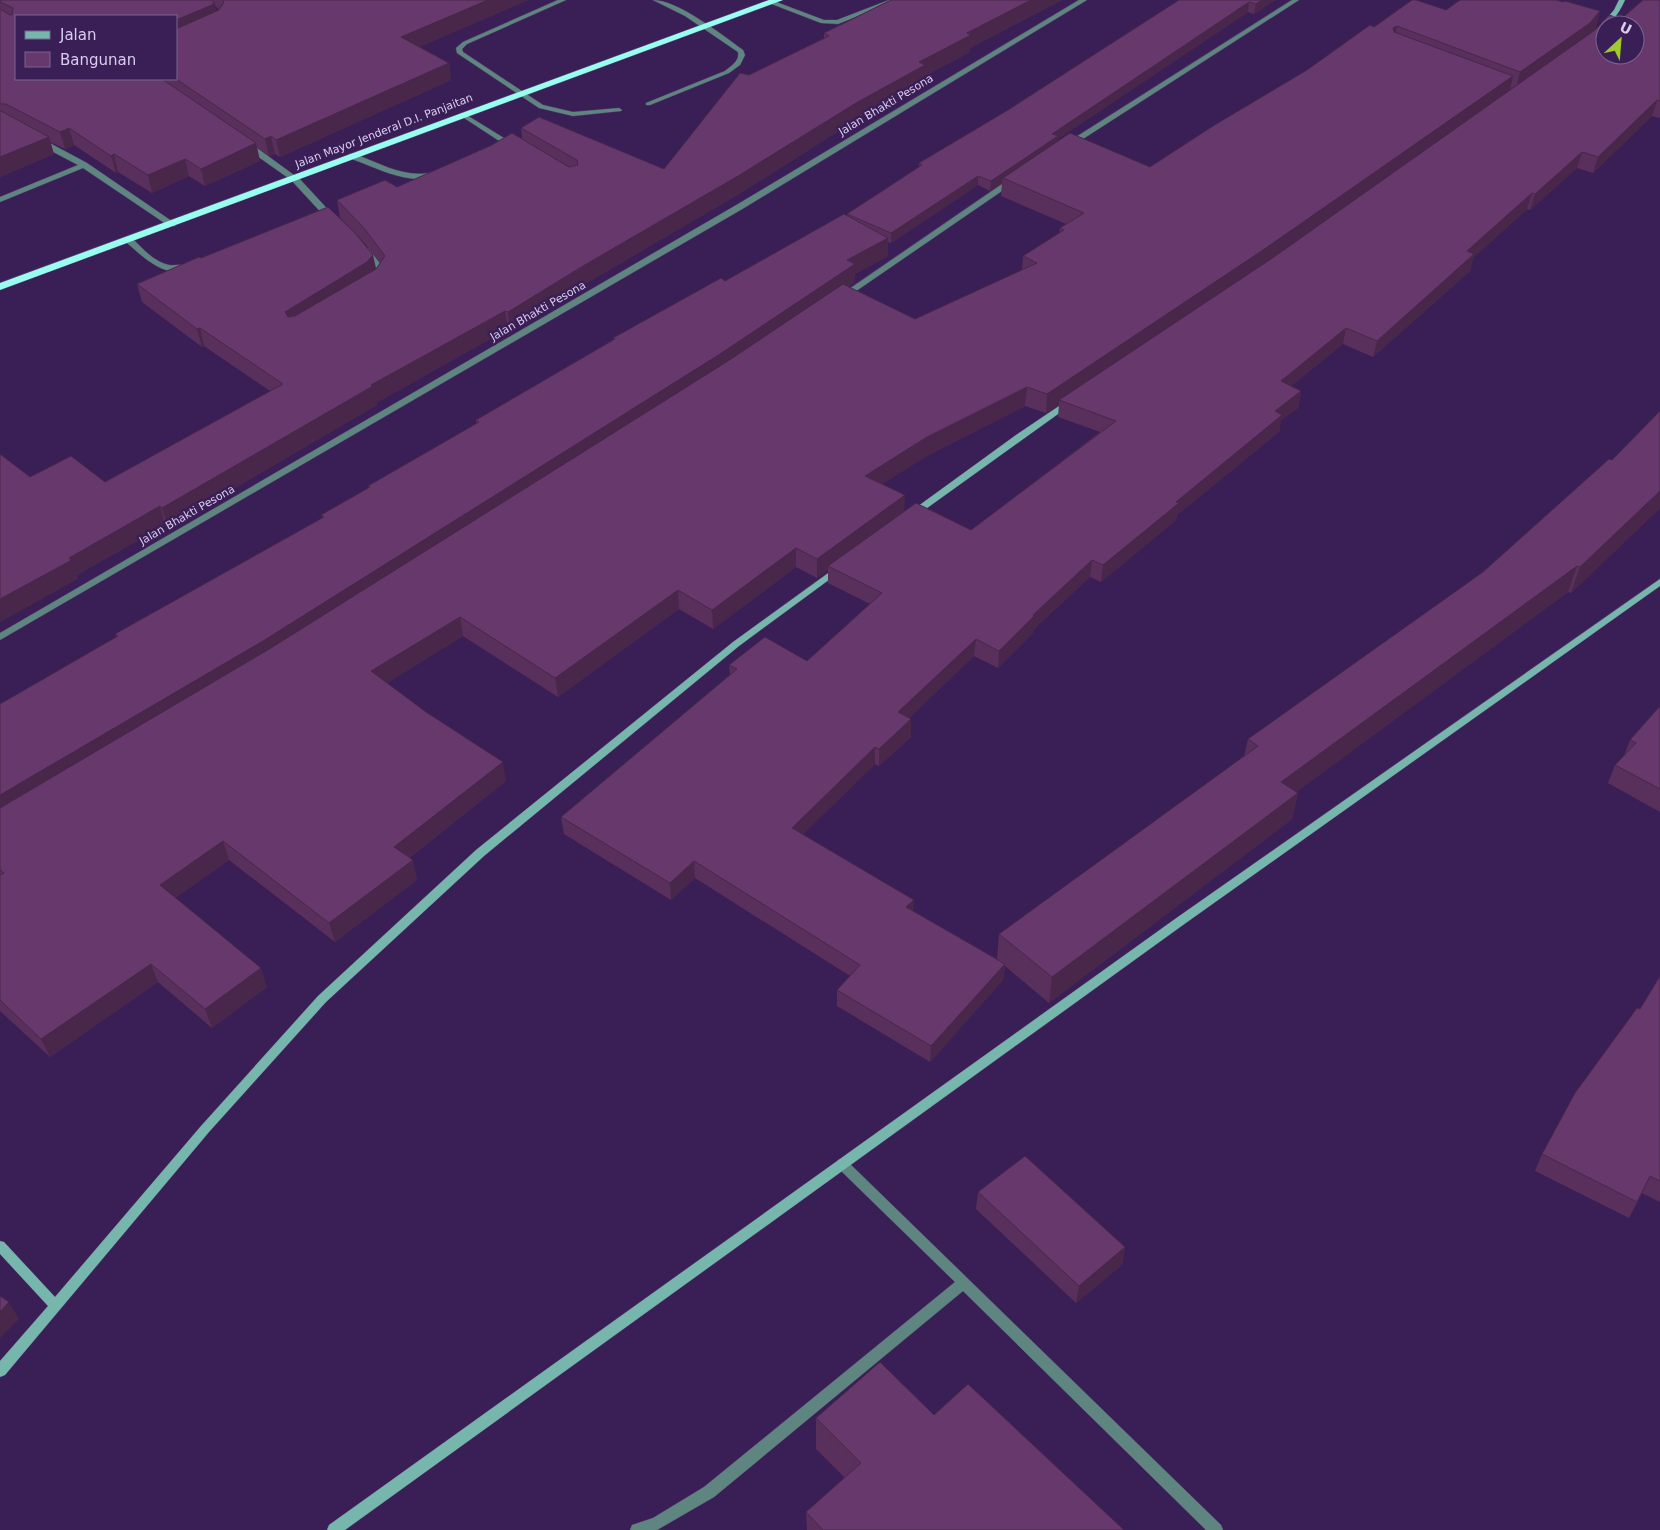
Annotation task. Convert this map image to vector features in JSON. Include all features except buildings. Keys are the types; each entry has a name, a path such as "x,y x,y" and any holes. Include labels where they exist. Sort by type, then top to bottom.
{"highway":[{"name":"Jalan Mayor Jenderal D.I. Panjaitan","path":"0,287 774,1"}],"street":[{"path":"563,0 465,43 459,48 460,54 541,108 563,113 586,114 619,110"},
{"path":"648,104 727,72 742,60 741,51 687,15 656,0"},
{"path":"774,1 823,22 838,22 895,0"},
{"name":"Jalan Bhakti Pesona","path":"0,637 741,206 1084,0"},
{"path":"1062,149 1296,0"},
{"path":"1613,15 1622,0"},
{"path":"463,115 518,149"},
{"path":"34,138 84,165 172,224"},
{"path":"239,139 294,178 339,225"},
{"path":"500,148 509,144"},
{"path":"352,156 400,174 416,177 428,176 446,169"},
{"path":"0,200 84,165"},
{"path":"832,304 1021,176"},
{"path":"317,216 326,212"},
{"path":"129,240 162,267 177,268 194,264"},
{"path":"358,243 371,256 383,273 376,284"},
{"path":"901,523 1076,398"},
{"path":"0,1371 204,1129 322,999 480,852 736,644 846,563"},
{"path":"334,1530 1179,922 1660,582"},
{"path":"842,1164 1216,1530"},
{"path":"0,1246 55,1305"},
{"path":"637,1530 657,1523 709,1492 963,1283"}]}
